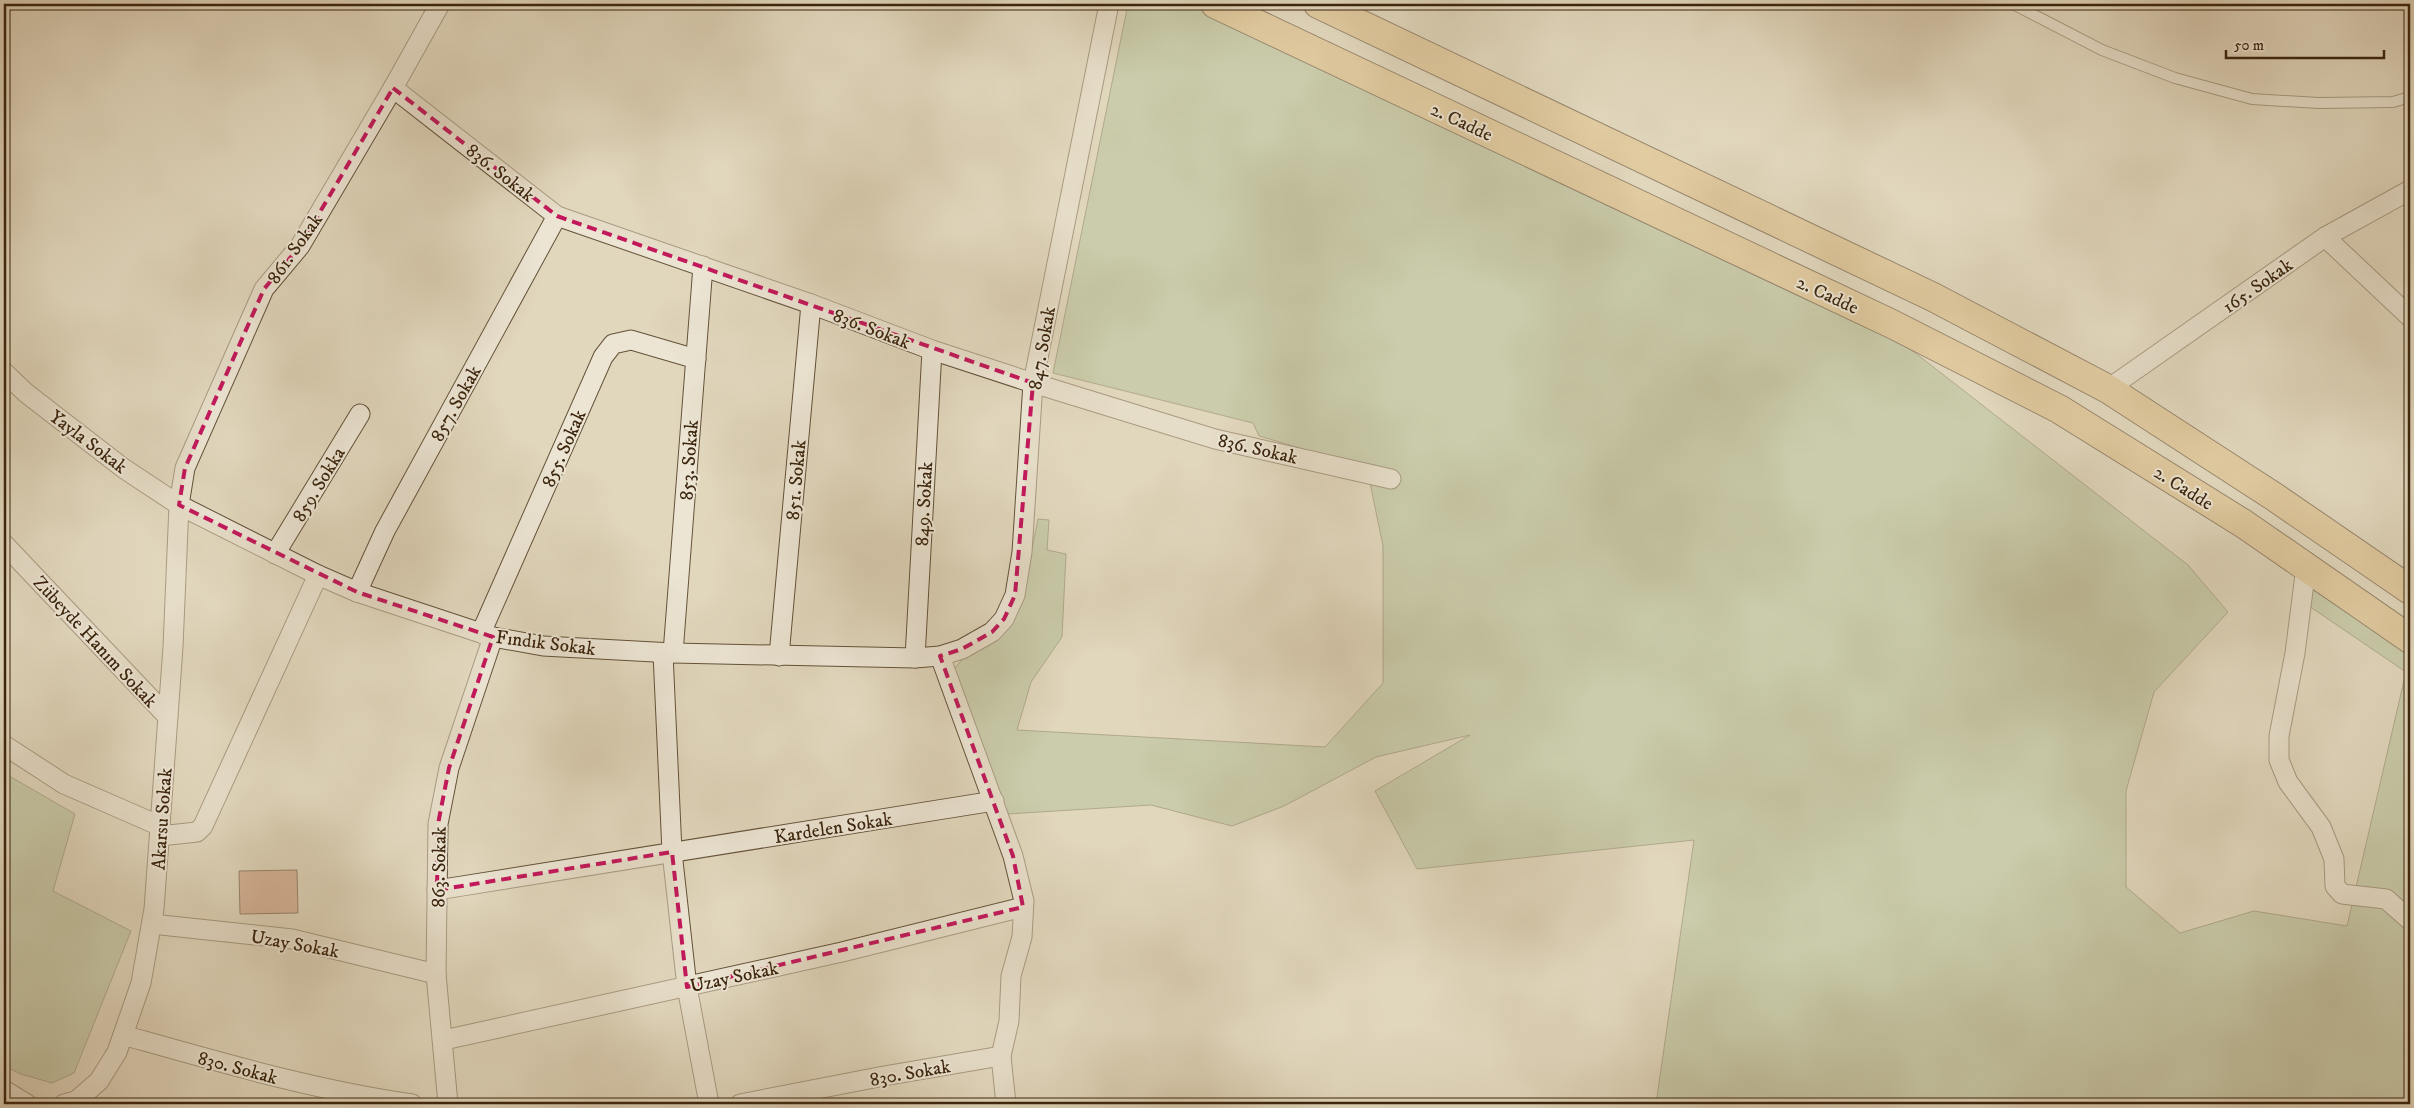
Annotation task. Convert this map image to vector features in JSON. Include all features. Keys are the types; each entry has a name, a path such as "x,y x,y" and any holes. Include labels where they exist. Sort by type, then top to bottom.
{"main road":[{"name":"2. Cadde","path":"1215,4 1892,324 2059,409 2244,524 2410,639"},
{"path":"1333,7 1934,297 2108,389 2273,496 2410,590"}],"street":[{"name":"861. Sokak","path":"179,505 185,468 264,289 300,246 440,4"},
{"name":"847. Sokak","path":"940,656 962,649 992,632 1004,619 1015,595 1022,552 1033,383 1109,4"},
{"name":"836. Sokak","path":"393,88 557,216 811,304 932,350 1033,383 1215,439 1391,479"},
{"name":"165. Sokak","path":"2108,389 2325,237 2410,190"},
{"name":"857. Sokak","path":"357,592 385,531 557,216"},
{"path":"2325,237 2410,317"},
{"name":"853. Sokak","path":"668,653 703,266"},
{"name":"851. Sokak","path":"779,656 811,304"},
{"name":"855. Sokak","path":"487,635 604,357 613,344 631,340 696,358"},
{"name":"849. Sokak","path":"915,658 932,350"},
{"name":"Yayla Sokak","path":"4,372 26,393 123,468 179,505"},
{"name":"859. Sokka","path":"275,554 360,414"},
{"name":"Fındık Sokak","path":"179,505 275,554 357,592 487,635 544,646 668,653 915,658 940,656"},
{"name":"Akarsu Sokak","path":"64,1104 76,1101 99,1081 117,1052 141,983 152,924 160,831 179,505"},
{"name":"Zübeyde Hanım Sokak","path":"4,544 168,717"},
{"path":"2306,567 2295,653 2279,736 2279,760 2288,782 2321,827 2334,859 2334,886 2342,894 2386,899 2410,920"},
{"path":"4,745 64,784 160,831 197,832 203,826 318,575"},
{"name":"863. Sokak","path":"448,1104 444,1040 436,974 438,824 449,768 487,635"},
{"path":"668,653 672,852 687,987 710,1104"},
{"path":"940,656 1013,856 1024,907 1022,937 1011,976 1008,1022 1001,1056 1006,1104"},
{"name":"Kardelen Sokak","path":"437,890 994,801"},
{"name":"Uzay Sokak","path":"444,1040 842,952 1024,907"},
{"name":"Uzay Sokak","path":"152,924 292,939 436,974"},
{"name":"830. Sokak","path":"123,1035 272,1077 365,1097 412,1104"},
{"name":"830. Sokak","path":"740,1104 1001,1056"},
{"path":"4,1090 27,1104"}],"lane":[{"path":"2013,4 2102,50 2174,78 2252,100 2393,102 2410,97"}],"highlighted area":[{"path":"393,88 557,216 1033,383 1015,595 1004,619 992,632 962,649 940,656 1013,856 1023,907 687,987 672,852 437,890 438,824 449,768 493,637 357,592 179,505 185,468 264,289 300,246"}],"green space":[{"path":"1128,4 1195,4 1905,345 2188,565 2228,612 2154,692 2126,791 2126,887 2180,933 2254,911 2347,926 2406,672 2309,606 2313,590 2410,655 2410,1104 1656,1104 1694,840 1417,869 1375,791 1470,735 1376,757 1284,806 1232,826 1151,805 1008,814 953,670 1024,589 1038,519 1049,520 1047,550 1066,554 1062,637 1031,682 1017,730 1325,747 1383,683 1383,546 1367,468 1259,436 1253,423 1053,373"},
{"path":"4,773 75,814 53,891 131,931 74,1073 52,1083 21,1074 4,1066"}],"building":[{"path":"297,870 298,913 240,914 239,871"}]}
